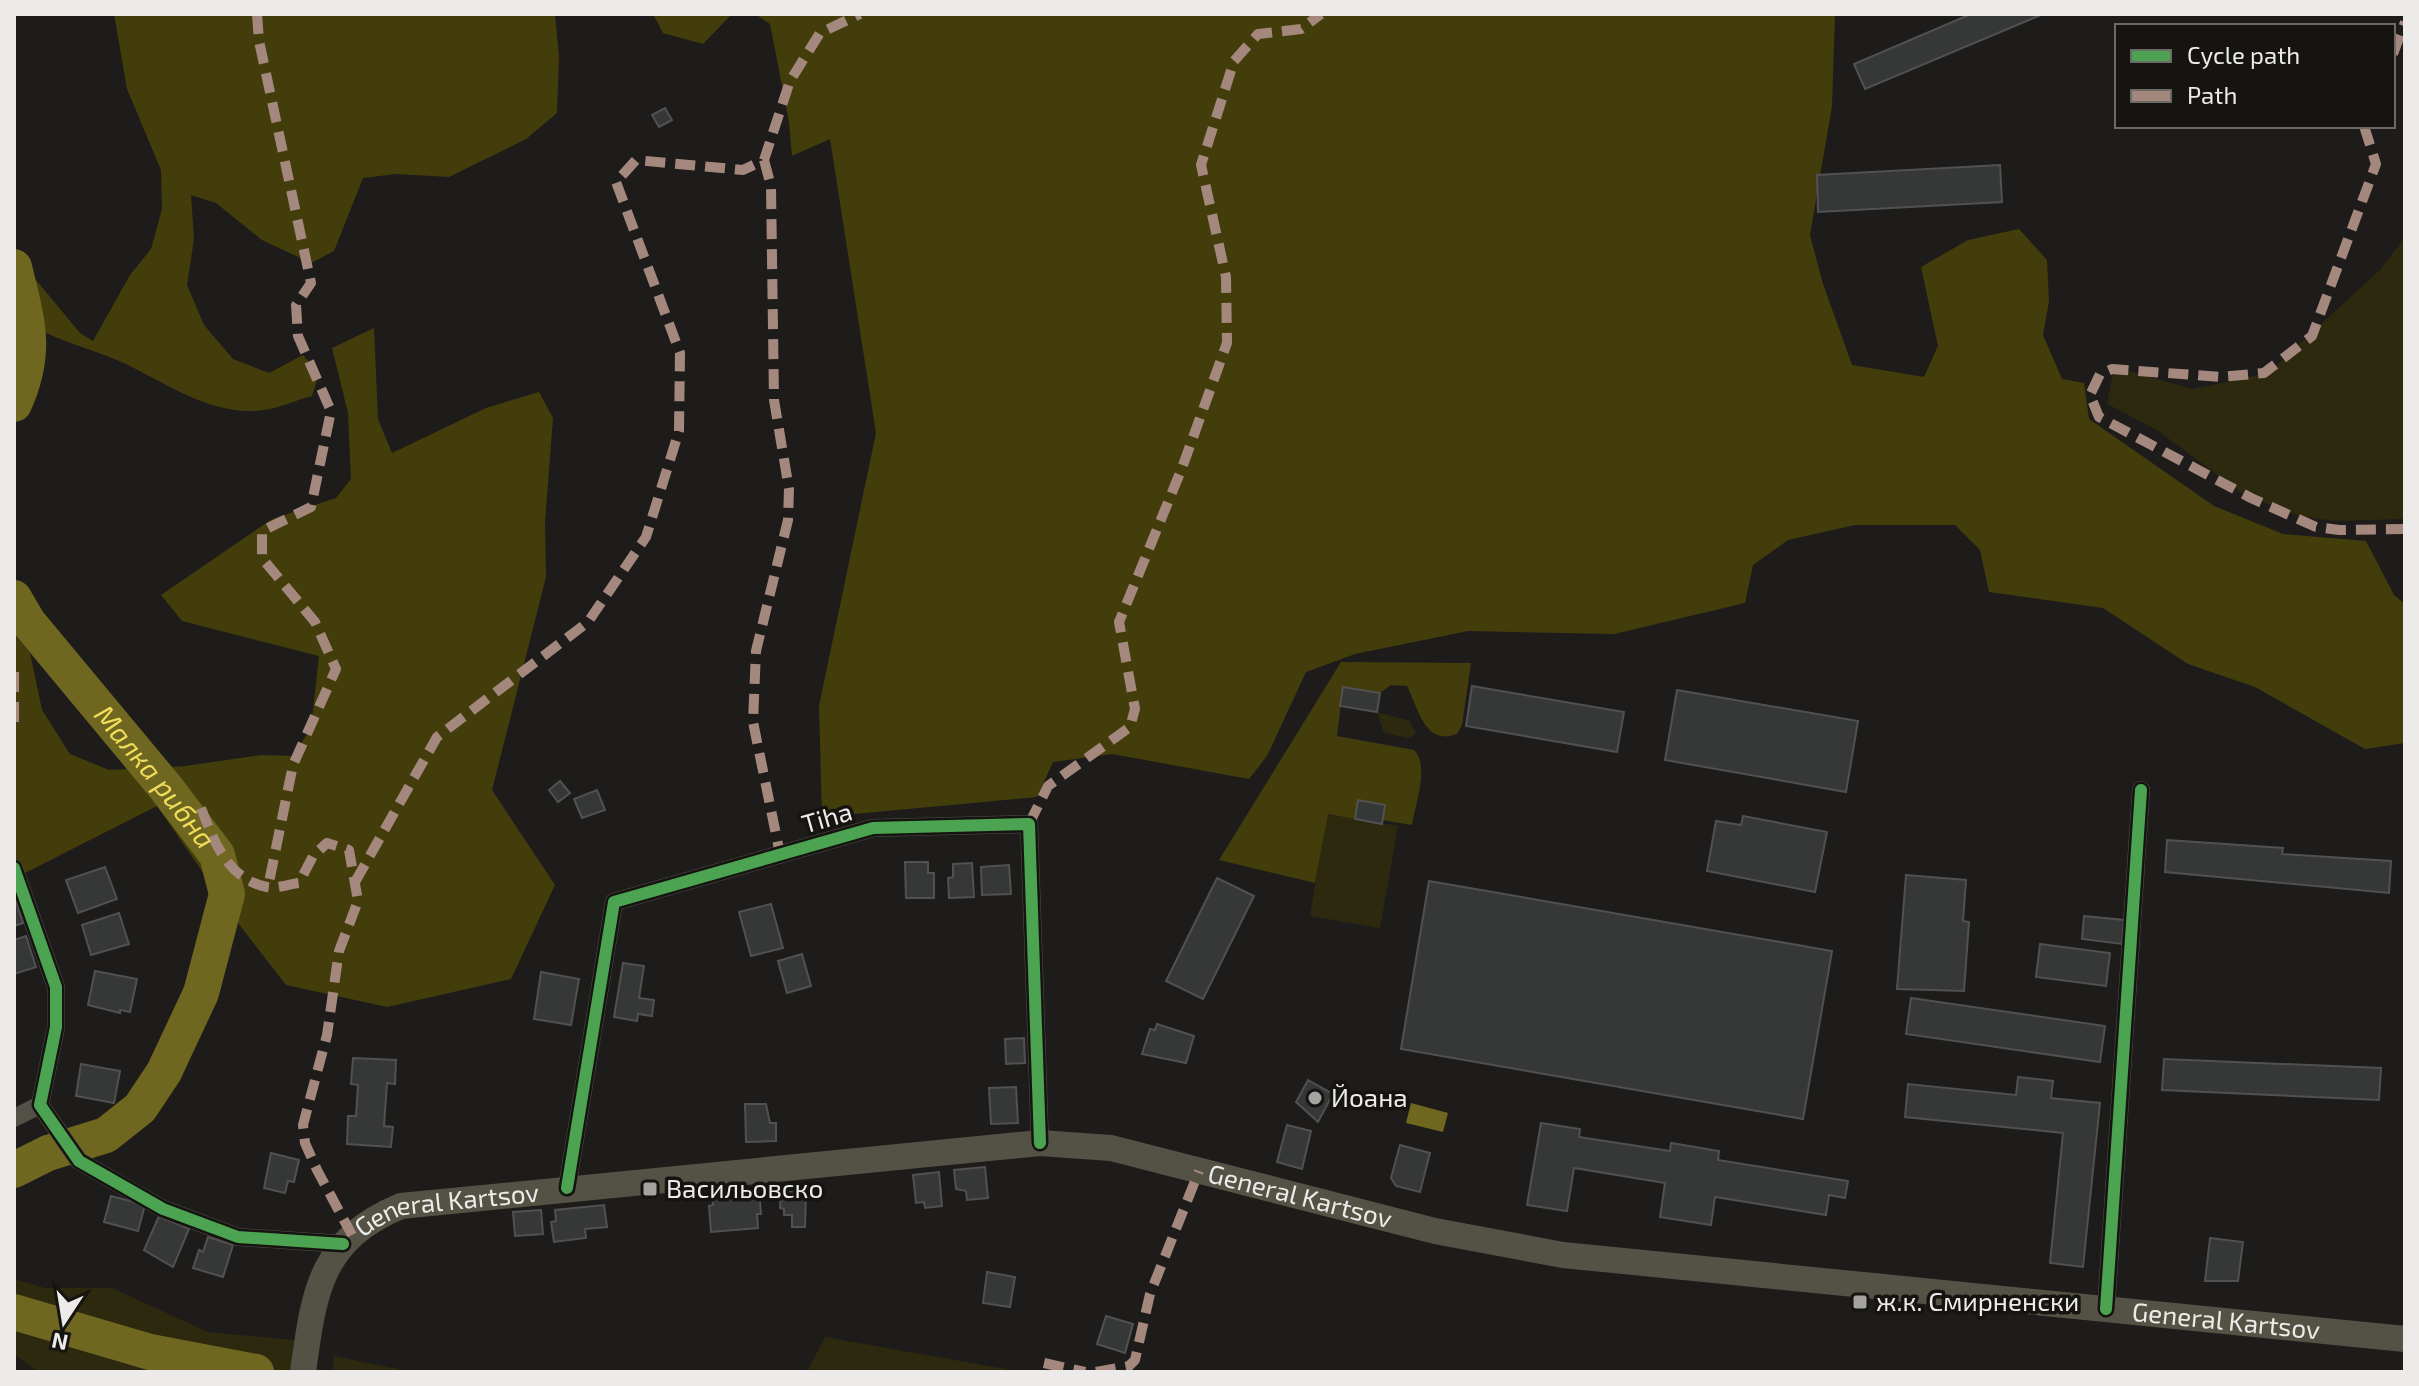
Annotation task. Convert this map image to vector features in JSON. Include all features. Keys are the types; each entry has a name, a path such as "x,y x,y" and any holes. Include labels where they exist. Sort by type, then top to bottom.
{"main road":[{"name":"General Kartsov","path":"303,1372 317,1286 343,1244 367,1223 401,1206 1040,1143 1111,1148 1408,1225 1563,1255 2405,1339"}],"street":[{"path":"2106,1309 2141,790"},
{"name":"Tiha","path":"567,1188 614,902 873,828 1029,824 1040,1143"},
{"path":"14,868 56,987 56,1027 40,1105 79,1161 118,1186 195,1223 238,1237 343,1244"},
{"path":"14,1118 40,1105"}],"shaded area":[{"path":"114,14 555,14 559,56 557,113 526,139 449,177 396,174 363,178 334,251 311,263 262,240 216,203 191,195 194,239 187,285 204,325 233,359 269,373 303,355 319,374 312,396 264,410 227,409 192,398 126,364 34,327 22,263 80,333 93,341 130,275 151,249 162,209 161,170 127,89"},
{"path":"653,14 732,14 703,44 663,33"},
{"path":"755,14 1835,14 1832,106 1810,235 1823,284 1852,365 1924,377 1938,346 1921,267 1968,240 2019,229 2047,260 2049,301 2043,335 2062,379 2084,383 2089,419 2214,506 2283,534 2366,541 2394,595 2405,604 2405,743 2365,749 2255,687 2188,664 2103,608 1989,592 1980,550 1955,525 1855,525 1788,540 1753,565 1745,603 1614,634 1468,631 1355,654 1306,672 1267,756 1249,779 1112,754 1053,762 1037,797 822,817 819,706 876,433 830,139 792,156 789,122 770,24"},
{"path":"2405,237 2405,519 2336,521 2299,516 2243,494 2157,430 2107,404 2114,367 2193,389 2268,373 2381,269"},
{"path":"374,328 378,419 392,453 486,408 539,392 553,418 545,522 546,577 492,790 555,885 511,979 387,1007 286,985 238,923 157,806 23,874 14,868 14,634 30,653 42,710 70,754 109,770 185,766 261,755 293,756 311,728 319,656 182,621 161,595 272,519 336,498 351,479 348,413 332,348"},
{"path":"1341,662 1471,663 1462,725 1457,734 1437,735 1430,730 1424,724 1407,686 1391,685 1380,693 1343,687 1337,736 1414,750 1419,757 1421,775 1412,825 1382,820 1358,801 1355,819 1328,814 1315,883 1219,860"},
{"path":"1377,712 1410,721 1416,734 1409,738 1384,733"},
{"path":"1327,814 1398,826 1380,928 1310,916"},
{"path":"1411,1103 1448,1113 1443,1132 1406,1123"},
{"path":"14,1279 45,1288 112,1288 208,1332 294,1340 291,1372 38,1372 14,1354"},
{"path":"825,1337 1022,1372 807,1372"},
{"path":"334,1356 412,1372 333,1372"}],"building":[{"path":"1971,14 2041,15 1865,89 1854,64"},
{"path":"665,108 672,120 659,127 652,115"},
{"path":"2000,165 2002,202 1818,212 1817,175"},
{"path":"1472,686 1624,712 1617,752 1466,726"},
{"path":"1343,687 1380,693 1377,712 1340,706"},
{"path":"1677,690 1858,721 1846,792 1665,760"},
{"path":"560,781 570,793 558,802 549,790"},
{"path":"597,790 605,810 582,818 574,799"},
{"path":"1358,800 1385,805 1382,824 1355,819"},
{"path":"1743,816 1827,832 1815,892 1707,871 1716,821 1741,825"},
{"path":"2167,840 2283,848 2282,854 2391,861 2389,893 2165,872"},
{"path":"905,862 928,862 928,873 934,873 934,898 906,898"},
{"path":"972,863 974,897 949,898 948,878 953,877 953,864"},
{"path":"1009,865 1011,894 982,895 981,867"},
{"path":"105,867 117,899 78,913 66,880"},
{"path":"1906,875 1966,880 1963,921 1969,922 1964,991 1897,989"},
{"path":"1217,878 1254,896 1203,999 1166,981"},
{"path":"1429,881 1832,951 1803,1119 1401,1049"},
{"path":"14,895 23,923 14,926"},
{"path":"771,904 783,948 751,956 739,912"},
{"path":"119,913 129,944 91,955 82,925"},
{"path":"2084,916 2124,920 2122,944 2082,939"},
{"path":"26,936 36,967 14,974 14,940"},
{"path":"2040,944 2110,953 2106,986 2036,977"},
{"path":"802,954 811,986 787,993 778,961"},
{"path":"623,963 644,966 639,998 654,1000 652,1016 638,1014 637,1021 614,1017"},
{"path":"95,971 137,979 130,1012 120,1010 120,1013 88,1005"},
{"path":"541,972 579,979 571,1025 534,1019"},
{"path":"1911,998 2105,1026 2100,1062 1906,1034"},
{"path":"1157,1024 1194,1036 1186,1063 1142,1054 1150,1029 1155,1030"},
{"path":"1024,1038 1025,1063 1006,1064 1005,1039"},
{"path":"353,1058 396,1060 395,1084 387,1083 384,1126 393,1127 391,1147 347,1144 348,1116 356,1116 358,1085 351,1084"},
{"path":"2164,1059 2381,1068 2379,1100 2162,1090"},
{"path":"81,1064 120,1071 114,1103 76,1096"},
{"path":"2018,1077 2053,1081 2051,1098 2100,1103 2083,1267 2050,1263 2063,1133 1905,1117 1908,1084 2016,1095"},
{"name":"Йоана","path":"1308,1080 1333,1094 1318,1122 1296,1102"},
{"path":"1016,1087 1018,1123 991,1124 989,1088"},
{"path":"745,1104 766,1104 770,1123 776,1123 776,1141 746,1142"},
{"path":"1541,1123 1580,1129 1579,1137 1670,1151 1671,1143 1719,1151 1718,1160 1848,1181 1845,1198 1829,1195 1826,1215 1715,1197 1711,1225 1660,1217 1665,1183 1574,1168 1567,1211 1527,1205"},
{"path":"1287,1125 1311,1131 1302,1169 1277,1162"},
{"path":"1400,1145 1430,1153 1420,1192 1396,1186 1391,1178"},
{"path":"271,1153 299,1160 294,1182 288,1181 285,1193 264,1188"},
{"path":"985,1167 988,1198 967,1200 966,1191 956,1189 954,1170"},
{"path":"939,1172 942,1206 925,1208 924,1202 916,1203 913,1175"},
{"path":"759,1189 761,1214 757,1214 758,1228 711,1232 709,1206 713,1205 712,1194"},
{"path":"781,1192 806,1192 805,1227 792,1227 792,1215 784,1215 784,1209 780,1208"},
{"path":"111,1196 145,1205 138,1231 104,1222"},
{"path":"604,1205 607,1227 585,1229 586,1238 554,1242 551,1222 556,1221 555,1210"},
{"path":"541,1210 543,1234 515,1236 513,1212"},
{"path":"159,1216 189,1229 173,1267 144,1250"},
{"path":"208,1237 233,1245 223,1277 193,1268 199,1250 203,1252"},
{"path":"2210,1238 2243,1242 2238,1281 2205,1281"},
{"path":"987,1272 1015,1277 1010,1307 983,1303"},
{"path":"1106,1316 1133,1324 1125,1353 1097,1344"}],"waterway":[{"name":"Малка рибна","path":"14,267 28,336 26,368 14,404"},
{"name":"Малка рибна","path":"14,598 28,622 166,788 217,855 227,894 201,993 164,1072 140,1108 106,1135 48,1153 14,1170"},
{"path":"14,1312 150,1352 256,1372"}],"marked path":[{"path":"257,14 259,41 311,283 296,305 298,336 331,411 311,507 262,531 262,558 315,622 336,669 293,765 268,887"},
{"path":"355,882 437,737 588,622 646,537 679,431 680,353 616,182 636,160 743,170 764,160 790,81 820,33 860,14"},
{"path":"1029,824 1048,786 1130,727 1135,709 1119,622 1182,468 1227,343 1226,277 1201,165 1234,61 1258,34 1301,29 1321,14"},
{"path":"2395,49 2405,22"},
{"path":"2365,128 2376,164 2312,336 2264,373 2221,377 2112,369 2100,374 2090,395 2099,417 2251,498 2316,527 2339,530 2405,529"},
{"path":"764,160 771,186 774,400 789,489 788,520 756,651 753,722 780,854"},
{"path":"14,672 14,723"},
{"path":"201,808 217,845 232,867 253,883 267,887 299,883 313,856 327,843 349,850 358,901 339,951 327,1035 303,1125 305,1143 317,1170 352,1235"},
{"path":"1096,1372 1129,1366 1135,1360 1150,1294 1199,1171"},
{"path":"1044,1363 1085,1372"}],"cycle path":[{"path":"2106,1309 2141,790"},
{"path":"567,1188 614,902 873,828 1029,824 1040,1143"},
{"path":"14,868 56,987 56,1027 40,1105 79,1161 163,1209 238,1237 343,1244"}],"place":[{"name":"Йоана","path":"1315,1098"},
{"name":"Васильовско","path":"650,1189"},
{"name":"ж.к. Смирненски","path":"1860,1302"}]}
